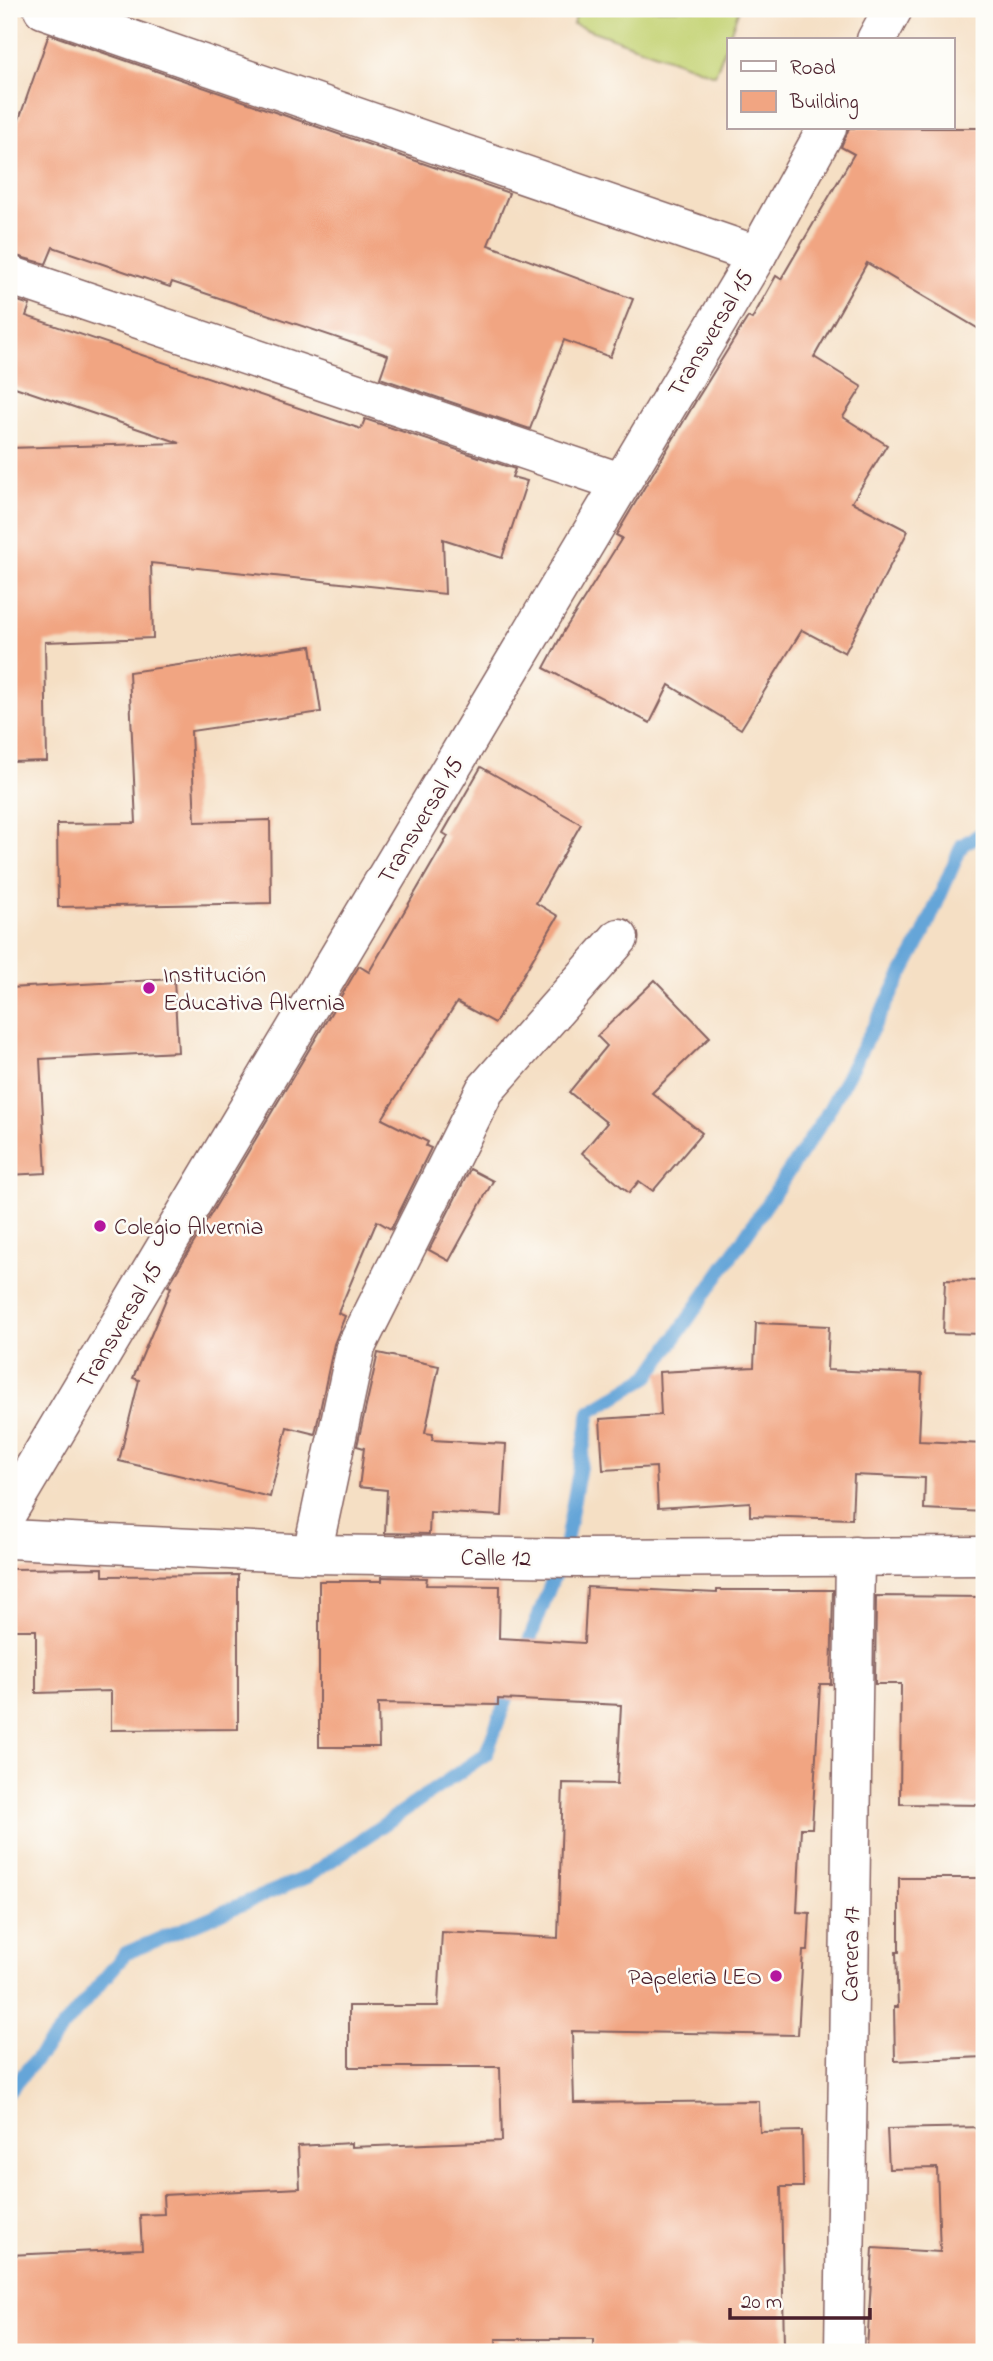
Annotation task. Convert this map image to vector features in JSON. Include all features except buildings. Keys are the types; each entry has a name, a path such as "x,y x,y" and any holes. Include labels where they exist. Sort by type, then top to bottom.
{"street":[{"path":"43,9 757,255"},
{"path":"877,38 893,9"},
{"name":"Transversal 15","path":"9,1510 757,255 826,130"},
{"path":"9,275 620,482"},
{"path":"312,1554 356,1347 485,1090 619,938"},
{"name":"Calle 12","path":"9,1539 312,1554 576,1558 984,1556"},
{"name":"Carrera 17","path":"844,2352 855,1556"}],"green space":[{"path":"579,9 739,9 715,75 573,24"}],"waterway":[{"path":"523,1657 565,1547 590,1412 649,1376 752,1226 824,1119 923,935 962,845 984,832"},
{"path":"9,2091 126,1953 309,1876 486,1754 513,1682"}],"place":[{"name":"Institución Educativa Alvernia","path":"149,988"},
{"name":"Colegio Alvernia","path":"100,1226"},
{"name":"Papeleria LEO","path":"776,1976"}]}
